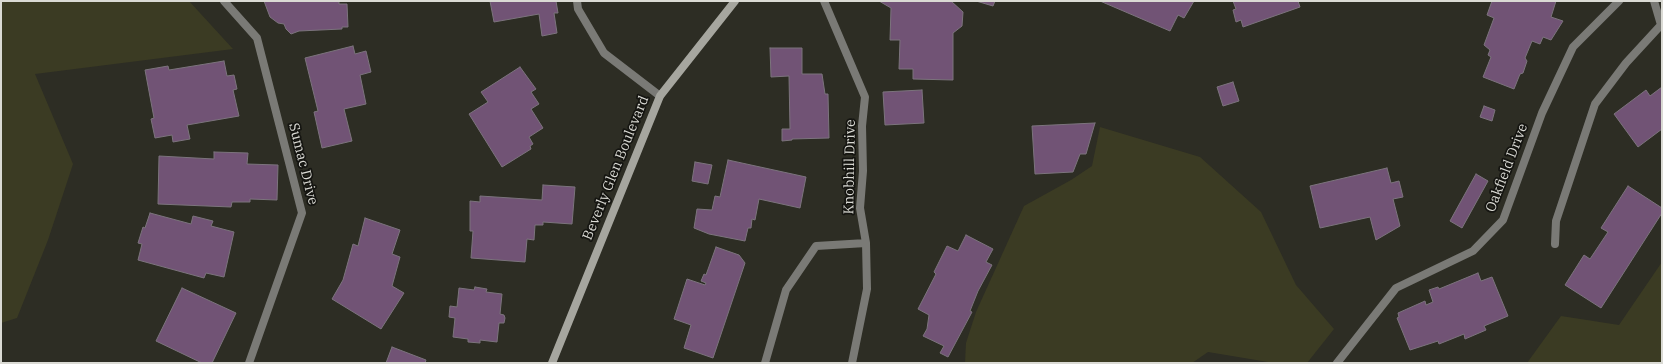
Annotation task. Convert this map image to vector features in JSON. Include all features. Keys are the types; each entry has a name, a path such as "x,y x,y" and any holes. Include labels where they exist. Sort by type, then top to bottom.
{"main road":[{"name":"Beverly Glen Boulevard","path":"552,363 660,96 735,1"}],"street":[{"name":"Sumac Drive","path":"224,1 257,38 302,213 249,363"},
{"path":"577,1 578,9 604,53 660,96"},
{"name":"Knobhill Drive","path":"824,1 865,96 862,126 863,171 860,208 866,243 867,289 852,363"},
{"name":"Oakfield Drive","path":"1337,363 1396,288 1473,251 1503,220 1542,113 1573,47 1619,1"},
{"path":"1555,244 1556,221 1580,145 1595,104 1626,63 1661,25 1654,1"},
{"path":"765,363 786,290 816,246 866,243"}],"shaded area":[{"path":"1,1 189,1 233,49 35,74 73,164 48,240 17,318 1,323"},
{"path":"1100,127 1200,157 1261,212 1296,285 1334,329 1307,363 1274,363 1208,352 1192,363 965,363 966,343 976,312 1024,206 1071,180 1092,166"},
{"path":"1662,262 1662,363 1527,363 1561,316 1619,325"}],"building":[{"path":"264,1 339,1 339,4 347,4 348,27 342,27 342,29 299,31 291,34 286,29 284,24 278,23 270,17"},
{"path":"490,1 556,1 558,13 554,13 557,33 542,36 539,14 494,22"},
{"path":"879,1 951,1 963,12 962,26 953,33 953,80 913,79 913,69 899,69 900,40 890,40 891,8"},
{"path":"976,1 995,1 993,6"},
{"path":"1100,1 1194,1 1184,18 1178,15 1170,31"},
{"path":"1233,1 1298,1 1300,7 1243,27 1241,20 1236,22 1233,10 1236,9"},
{"path":"1492,1 1556,1 1551,17 1563,21 1551,40 1543,37 1540,44 1532,41 1525,58 1527,61 1523,73 1520,74 1514,89 1483,77 1491,57 1488,55 1490,50 1484,45 1494,18 1487,15"},
{"path":"353,46 355,54 366,51 371,72 360,75 366,104 344,109 352,141 322,148 314,112 318,111 305,58"},
{"path":"770,48 802,48 802,74 822,74 825,94 828,94 829,138 792,139 782,141 782,129 790,129 789,76 771,77"},
{"path":"224,61 227,76 234,75 237,89 233,90 239,116 187,125 190,139 173,142 172,135 155,138 151,119 154,118 145,70 168,66 169,70"},
{"path":"520,67 536,89 531,92 539,104 531,109 543,128 529,137 533,144 530,146 531,149 502,167 469,114 488,102 481,92"},
{"path":"1233,82 1239,101 1223,106 1217,87"},
{"path":"1662,87 1662,129 1638,147 1614,114 1646,90 1650,96"},
{"path":"922,90 924,123 885,125 883,92"},
{"path":"1484,106 1495,110 1492,121 1480,117"},
{"path":"1095,123 1086,154 1080,154 1073,172 1035,174 1032,126"},
{"path":"214,152 248,153 247,164 278,165 277,200 250,199 250,202 232,202 231,207 158,204 159,156 214,159"},
{"path":"728,160 806,177 800,208 759,199 755,220 752,219 751,228 748,228 745,241 709,234 694,228 697,209 712,210 715,196 720,197"},
{"path":"695,162 712,165 708,184 692,181"},
{"path":"1387,168 1391,183 1399,181 1403,197 1393,199 1400,226 1376,240 1370,217 1320,228 1310,186"},
{"path":"1476,174 1488,181 1462,228 1450,221"},
{"path":"543,185 575,187 572,224 543,222 543,225 535,225 534,240 527,239 525,262 471,258 473,231 470,231 470,201 480,202 480,196 542,200"},
{"path":"1628,186 1662,208 1662,213 1601,308 1565,285 1584,255 1590,259 1608,232 1601,228"},
{"path":"150,213 191,224 193,216 213,221 211,226 234,232 224,277 206,273 204,278 138,260 142,244 138,243 143,227 145,228"},
{"path":"365,218 400,230 392,254 400,257 392,286 404,293 381,329 332,299 343,280 353,244 358,246"},
{"path":"966,235 993,249 986,262 992,265 978,291 970,311 972,312 948,357 940,353 944,346 923,336 927,329 929,315 918,309 936,274 934,272 947,246 958,251"},
{"path":"716,247 739,255 745,263 713,358 684,348 691,325 674,319 687,279 705,285 706,283 701,281 704,274 706,275"},
{"path":"1478,273 1481,281 1492,277 1508,316 1484,326 1486,330 1465,339 1464,334 1439,344 1438,341 1410,350 1397,318 1399,317 1398,313 1425,301 1426,305 1433,302 1429,290 1438,287 1439,289"},
{"path":"475,287 487,289 486,292 502,294 500,314 504,315 505,318 504,323 499,323 497,342 480,340 480,343 468,342 468,339 453,337 455,318 449,317 450,306 457,307 459,288 474,290"},
{"path":"182,288 236,313 212,363 202,363 156,341"},
{"path":"392,347 426,360 425,363 386,363"}]}
